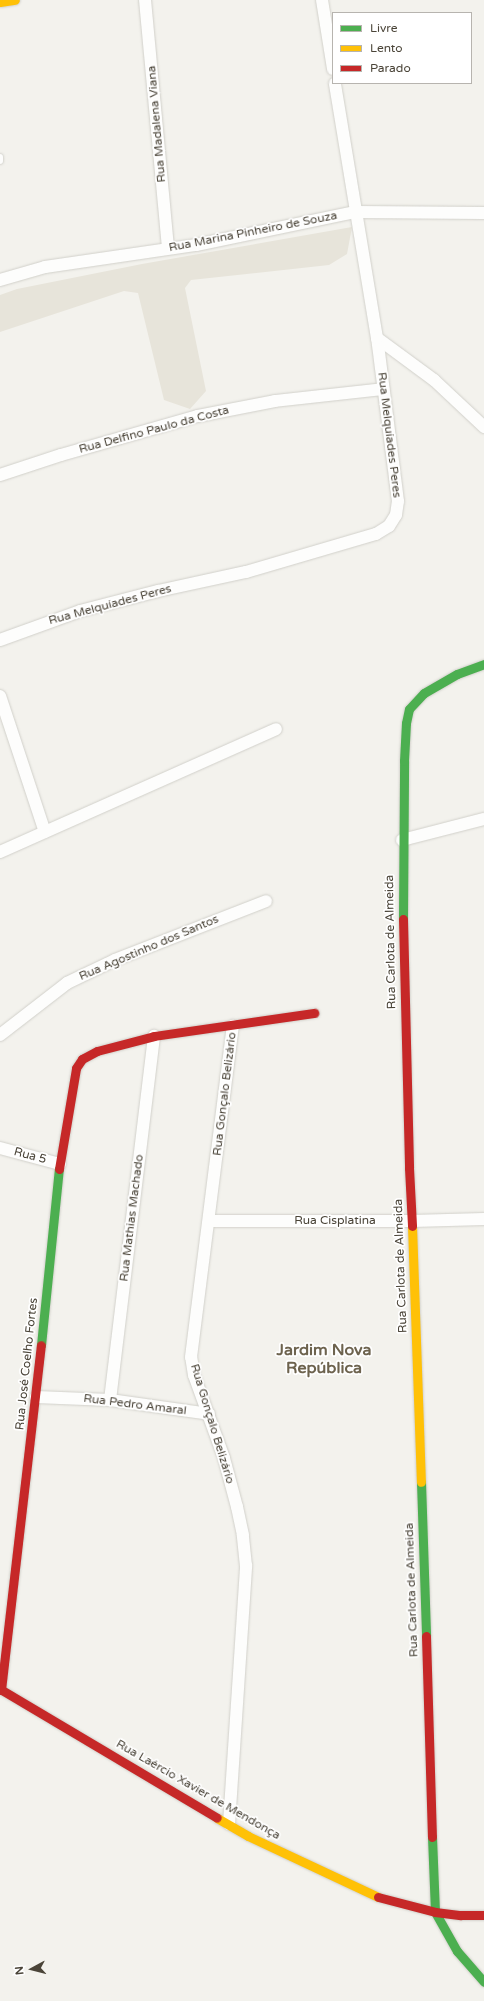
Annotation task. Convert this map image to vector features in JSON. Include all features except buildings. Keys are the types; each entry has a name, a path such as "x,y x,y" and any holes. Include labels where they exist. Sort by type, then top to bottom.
{"street":[{"path":"0,2 15,0"},
{"name":"Rua Madalena Viana","path":"145,0 168,248"},
{"path":"322,0 332,63"},
{"name":"Rua Melquíades Peres","path":"0,640 80,611 259,568 376,534 389,526 396,515 398,501 377,338 335,84"},
{"name":"Rua Marina Pinheiro de Souza","path":"0,280 45,267 196,245 356,212 484,213"},
{"path":"377,338 434,380 484,426"},
{"name":"Rua Delfino Paulo da Costa","path":"0,475 61,455 198,416 275,402 383,388"},
{"name":"Rua Carlota de Almeida","path":"435,1912 409,1168 402,840 404,761 406,723 409,709 414,702 424,693 458,674 484,664"},
{"path":"0,696 45,832"},
{"path":"0,852 276,728"},
{"path":"402,840 484,819"},
{"name":"Rua Agostinho dos Santos","path":"0,1035 67,983 115,960 266,901"},
{"name":"Rua José Coelho Fortes","path":"1,1690 36,1397 60,1164 76,1068 82,1059 97,1051 154,1036 233,1026 314,1013"},
{"name":"Rua Gonçalo Belizário","path":"229,1824 246,1566 243,1535 237,1507 224,1458 194,1375 191,1357 233,1026"},
{"name":"Rua Mathias Machado","path":"110,1400 154,1036"},
{"name":"Rua 5","path":"0,1148 60,1164"},
{"name":"Rua Cisplatina","path":"209,1221 412,1222 484,1219"},
{"name":"Rua Pedro Amaral","path":"36,1397 110,1400 209,1414"},
{"name":"Rua Laércio Xavier de Mendonça","path":"1,1690 248,1836 366,1893 391,1902 435,1912 461,1915 484,1915"},
{"path":"435,1912 457,1951 484,1982"}],"lane":[{"path":"0,156 0,161"}],"shaded area":[{"path":"352,227 347,254 329,265 191,280 185,288 206,391 190,409 164,400 138,293 124,291 0,332 0,295 17,289 142,264"}],"traffic: fast":[{"path":"403,919 404,761 406,723 409,709 424,693 457,674 484,664"},
{"path":"41,1345 59,1169"},
{"path":"421,1482 426,1636"},
{"path":"432,1837 435,1912 457,1951 484,1982"}],"traffic: slow":[{"path":"0,2 15,0"},
{"path":"412,1226 421,1482"},
{"path":"217,1818 248,1836 378,1897"}],"traffic: jam":[{"path":"403,919 409,1168 412,1226"},
{"path":"59,1169 76,1068 82,1059 97,1051 154,1036 314,1013"},
{"path":"1,1690 41,1345"},
{"path":"426,1636 432,1837"},
{"path":"0,1689 217,1818"},
{"path":"378,1897 435,1912 461,1915 484,1915"}],"district":[{"name":"Jardim Nova República","path":"324,1359"}]}
